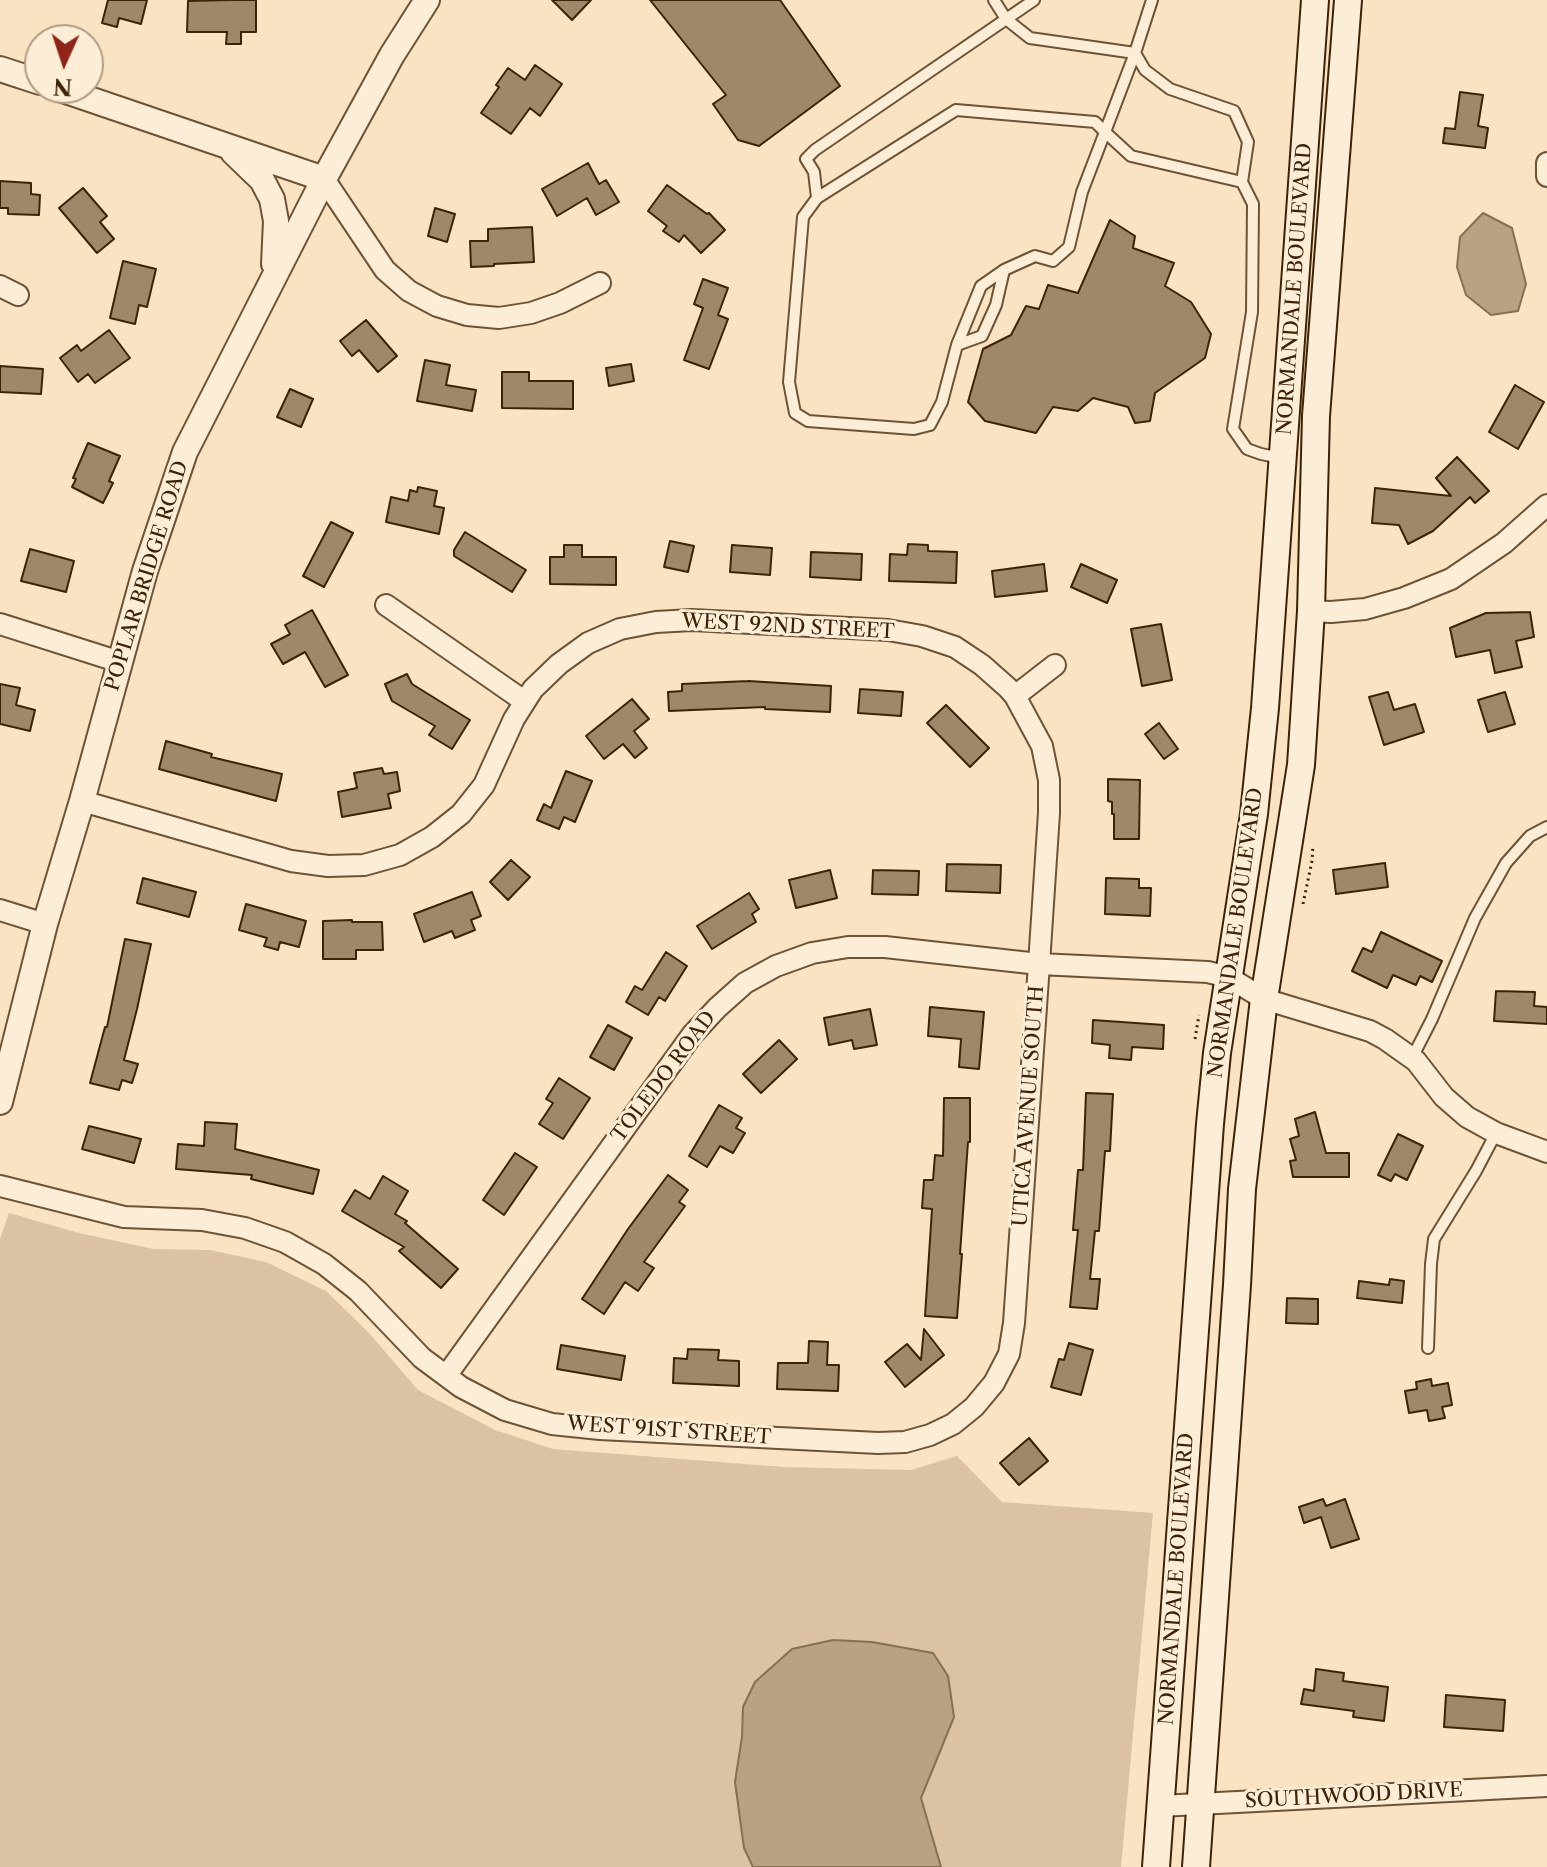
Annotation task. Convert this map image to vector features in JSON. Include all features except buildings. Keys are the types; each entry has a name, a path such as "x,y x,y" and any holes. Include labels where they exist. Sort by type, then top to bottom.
{"main road":[{"name":"NORMANDALE BOULEVARD","path":"1156,1867 1210,1124 1265,708 1315,0"},
{"name":"NORMANDALE BOULEVARD","path":"1196,1867 1242,1189 1264,999 1301,765 1311,611 1316,416 1348,0"}],"street":[{"name":"POPLAR BRIDGE ROAD","path":"0,1102 45,924 145,571 185,452 324,179 392,55 427,0"},
{"path":"0,69 24,77"},
{"path":"104,104 324,179 385,270 409,291 437,306 467,315 499,318 531,313 560,303 600,283"},
{"path":"225,145 262,180 272,199 276,221 271,280"},
{"path":"1547,163 1547,176"},
{"path":"1311,611 1365,609 1404,598 1451,579 1504,543 1547,505"},
{"path":"386,605 524,701"},
{"name":"WEST 92ND STREET","path":"82,801 291,861 328,866 364,865 400,855 432,837 461,814 484,785 524,701 559,664 588,643 620,629 656,622 692,620 888,630 922,636 955,647 982,665 1015,696"},
{"path":"0,624 120,662"},
{"path":"1015,696 1055,665"},
{"name":"UTICA AVENUE SOUTH","path":"878,1443 905,1442 953,1424 974,1407 994,1383 1009,1354 1014,1323 1049,813 1049,780 1042,746 1015,696"},
{"path":"0,910 45,924"},
{"name":"TOLEDO ROAD","path":"446,1376 692,1035 745,983 776,966 812,953 848,947 885,947 1039,964 1208,972 1228,977 1264,999 1370,1031 1412,1058 1444,1097 1467,1117 1496,1133 1547,1152"},
{"name":"WEST 91ST STREET","path":"0,1186 124,1217 202,1220 245,1228 285,1242 324,1264 358,1291 422,1358 461,1387 505,1410 552,1424 878,1443"},
{"name":"SOUTHWOOD DRIVE","path":"1160,1806 1547,1786"}],"lane":[{"path":"994,0 1006,19 1030,38 1135,53"},
{"path":"817,198 814,172 806,159 815,150 1034,0"},
{"path":"1152,0 1135,53 1105,132 1082,192 1069,247 1053,261 1035,256 1004,270 981,286 957,345 942,402 930,425 914,429 808,421 795,413 789,382 803,217 817,198 956,110 1095,122 1105,132 1131,156 1242,182"},
{"path":"1135,53 1145,70 1170,89 1234,111 1248,142 1242,182 1253,204 1252,312 1233,429 1247,449 1283,458"},
{"path":"957,345 982,336 996,305 1004,270"},
{"path":"1412,1058 1475,918 1506,863 1530,836 1547,827"},
{"path":"1428,1348 1434,1239 1496,1133"}],"path":[{"path":"1195,1040 1199,1011"}],"shaded area":[{"path":"1483,213 1512,228 1526,284 1518,311 1491,315 1466,295 1457,267 1460,237"},
{"path":"9,1213 79,1233 153,1249 210,1250 266,1262 326,1291 369,1333 418,1390 495,1430 553,1449 784,1467 911,1470 957,1456 1002,1502 1153,1513 1121,1867 941,1867 921,1797 954,1717 743,1707 744,1848 753,1867 0,1867 0,1239"},
{"path":"833,1640 872,1642 933,1653 948,1676 954,1717 921,1798 941,1867 753,1867 744,1848 735,1782 743,1707 755,1682 792,1649"}]}
